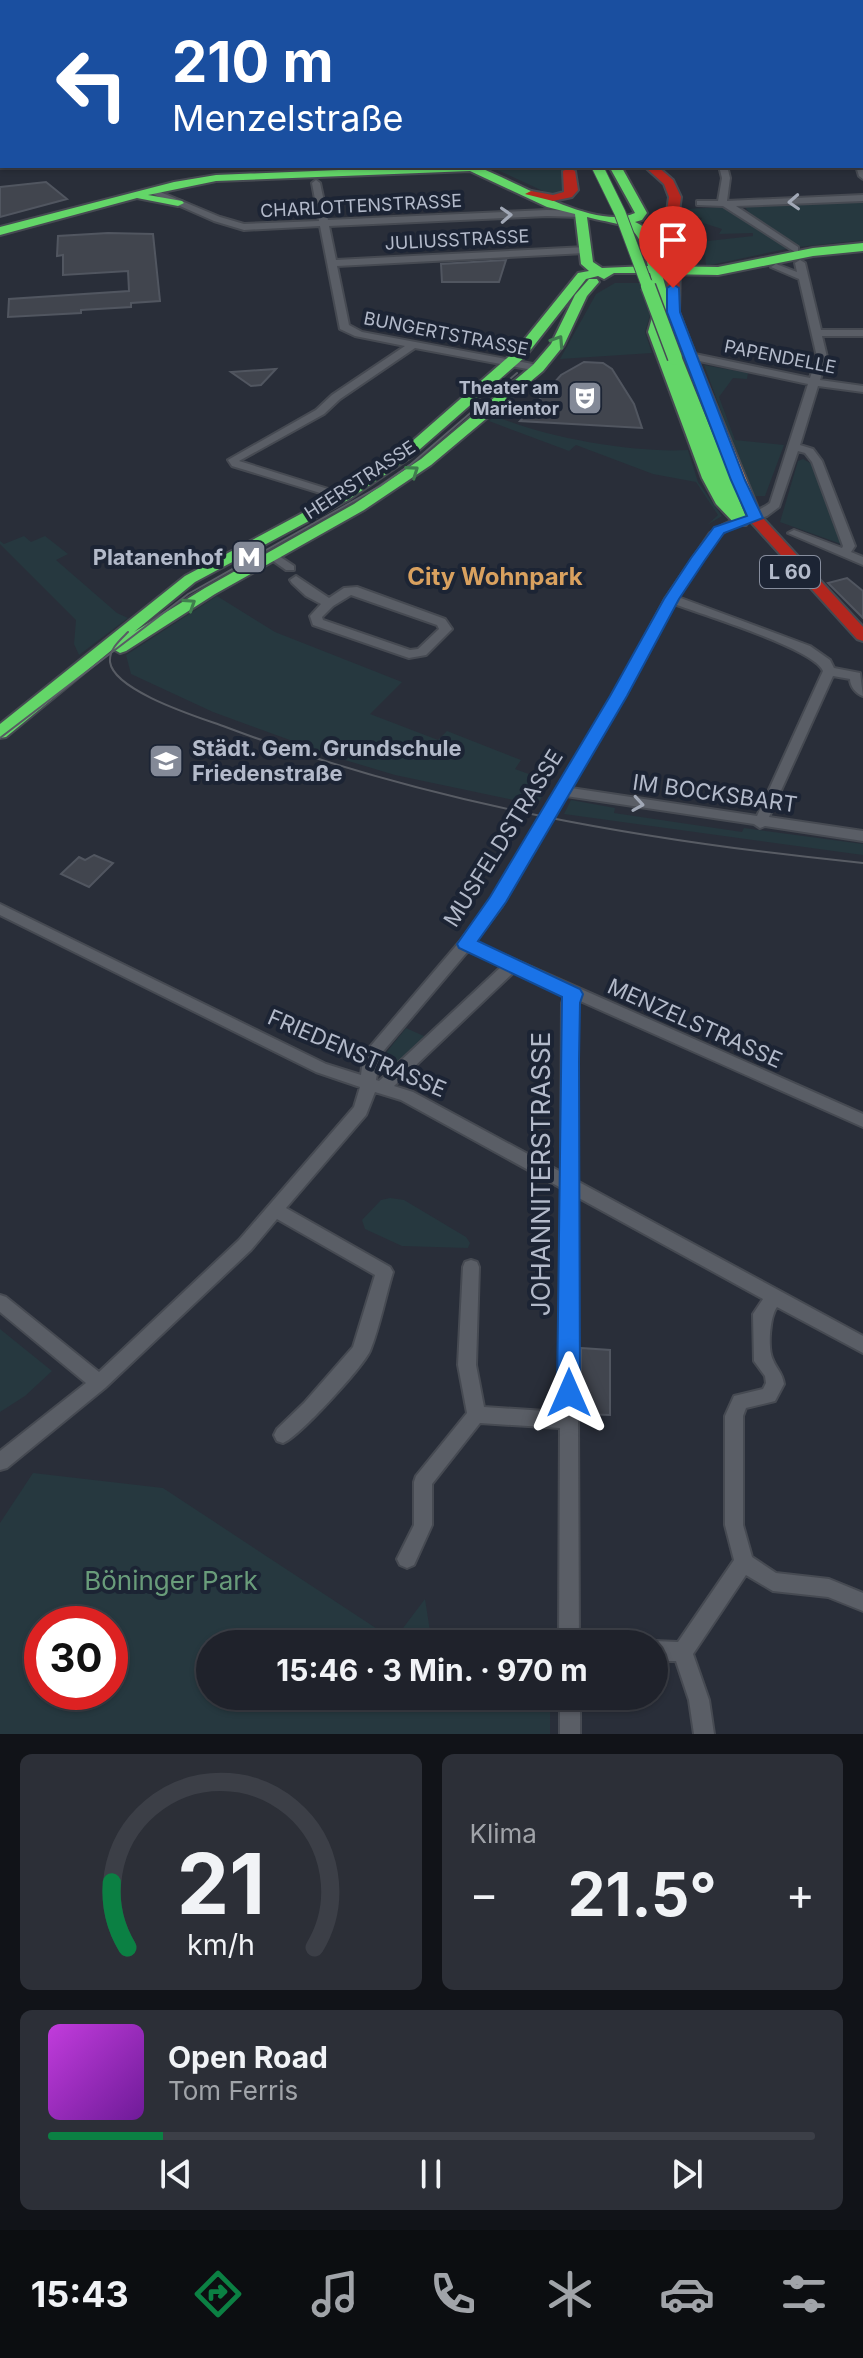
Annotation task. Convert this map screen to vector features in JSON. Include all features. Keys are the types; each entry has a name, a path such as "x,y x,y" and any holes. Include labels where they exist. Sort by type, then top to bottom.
{"main road":[{"path":"0,231 150,191 216,178 449,168"},
{"path":"474,168 531,194 586,213 638,218 641,213 616,168"},
{"path":"598,168 682,357 724,485 748,520"},
{"path":"637,208 664,204 675,197 669,182 652,168"},
{"path":"531,194 553,198 568,195 572,190 568,169"},
{"path":"568,169 586,213 587,264 601,274 722,276 863,254"},
{"name":"L 60","path":"675,197 663,304 654,332 710,482 721,501 748,520 797,579 845,617 863,636"},
{"path":"123,198 178,203"},
{"path":"586,213 633,217 637,208"},
{"path":"637,208 670,233"},
{"path":"619,216 644,232 665,274"},
{"path":"665,274 718,271 813,252 863,247"},
{"name":"HEERSTRASSE","path":"75,674 88,660 190,579 343,497 406,454 512,362 578,279 601,274"},
{"name":"HEERSTRASSE","path":"0,733 75,674 210,591 387,490 477,422 538,368 557,345 589,285 601,274"},
{"name":"L 60","path":"665,274 682,357 748,520"}],"street":[{"path":"724,168 724,203"},
{"path":"316,183 331,263"},
{"name":"CHARLOTTENSTRASSE","path":"150,191 244,227 586,213"},
{"path":"700,203 863,198"},
{"path":"724,203 799,263"},
{"name":"JULIUSSTRASSE","path":"331,263 585,250"},
{"name":"BUNGERTSTRASSE","path":"331,263 340,315 348,331 538,368"},
{"name":"MUSFELDSTRASSE","path":"0,1462 99,1383 245,1245 360,1111 376,1085 367,1072 374,1052 466,944 497,902 619,696 671,599 714,535 724,527 748,520 775,505 822,357 799,263"},
{"path":"816,333 863,333"},
{"path":"343,497 236,464 233,460 238,454 320,412 336,397 414,344"},
{"name":"PAPENDELLE","path":"682,357 863,389"},
{"path":"793,446 809,451 817,461 849,546 845,553"},
{"path":"794,533 863,561"},
{"path":"273,556 310,593 329,603"},
{"path":"348,591 357,591 441,622 446,629 422,652 409,654 314,619 329,603 348,591"},
{"path":"671,599 806,649 826,663 829,671 760,823"},
{"path":"829,671 860,673 856,683 863,692"},
{"name":"IM BOCKSBART","path":"561,791 863,836"},
{"name":"FRIEDENSTRASSE","path":"0,909 321,1068 407,1096 863,1345"},
{"name":"MENZELSTRASSE","path":"466,944 863,1121"},
{"path":"376,1085 443,1030 512,965"},
{"name":"JOHANNITERSTRASSE","path":"569,1630 570,1003 573,994"},
{"path":"275,1210 384,1272 361,1351 283,1435"},
{"path":"407,1559 423,1525 423,1482 476,1415 467,1365 471,1267"},
{"path":"775,1296 762,1314 763,1361 773,1373 775,1384 769,1395 740,1402 734,1416 734,1525 744,1562 773,1582 829,1588 863,1602"},
{"path":"0,1302 99,1383"},
{"path":"476,1415 569,1420"},
{"path":"683,1652 744,1562"},
{"path":"668,1651 683,1652"},
{"path":"683,1652 699,1700 704,1734"},
{"path":"570,1710 570,1734"}],"green space":[{"path":"493,168 562,168 568,186 560,195 545,192"},
{"path":"863,201 863,240 799,247 753,218 745,207"},
{"path":"724,207 787,246 786,249 706,266 704,244 683,243 680,229 708,234 699,235 699,242 753,236 753,233 719,234 722,229 700,222 702,218 692,216 688,219 685,209"},
{"path":"615,283 641,283 651,312 645,332 652,353 560,359 596,294"},
{"path":"704,365 748,373 747,379 733,378 719,397 735,440 784,445 765,496 755,496 747,481"},
{"path":"495,416 539,431 590,442 642,449 688,450 698,482 722,516 707,525 718,515 696,482 653,474 576,445 569,451 489,421"},
{"path":"803,459 812,464 841,544 780,522 798,461"},
{"path":"24,536 31,542 45,536 68,554 56,560 117,613 128,618 79,655 74,644 76,620 0,544 0,541 4,544"},
{"path":"217,596 275,632 402,682 370,714 438,740 447,731 521,760 515,769 551,782 537,805 395,775 213,712 131,674 126,655"},
{"path":"571,800 615,808 614,813 742,832 744,828 863,844 863,855 564,814"},
{"path":"406,1028 426,1037 395,1068 386,1062 385,1054"},
{"path":"381,1200 404,1200 466,1237 470,1243 468,1248 402,1246 365,1229 362,1220"},
{"path":"0,1329 52,1371 25,1396 0,1412"},
{"name":"Böninger Park","path":"33,1473 163,1488 379,1630 196,1630 196,1710 550,1710 550,1734 0,1734 0,1523"},
{"name":"Böninger Park","path":"425,1599 430,1630 402,1630"}],"building":[{"path":"46,182 67,199 0,217 0,187"},
{"path":"153,234 160,301 131,303 131,307 81,310 81,313 8,317 9,299 129,291 128,271 63,275 63,255 57,256 58,236"},
{"path":"506,260 499,282 442,282 441,264"},
{"name":"Theater am Marientor","path":"584,362 603,363 612,369 634,404 642,428 520,421 561,375"},
{"path":"276,369 261,385 251,386 231,372"},
{"path":"847,578 863,591 863,618 828,583"},
{"path":"94,855 113,863 89,887 61,874 79,857 85,860"},
{"path":"581,1348 610,1350 610,1415 581,1414"}],"tram line":[{"path":"111,653 188,594 380,486 411,464 517,373"},
{"path":"111,653 128,632"},
{"path":"0,738 111,653"},
{"path":"111,653 110,662 115,673 159,702 301,753 380,777 538,816 619,831 863,863"}],"traffic: fast":[{"path":"0,231 174,185 216,178 472,168 551,205 616,221 638,218 641,213 637,208"},
{"path":"598,168 620,213 675,358"},
{"path":"616,168 637,208"},
{"path":"143,198 178,203"},
{"path":"581,214 587,264 604,275"},
{"path":"625,222 640,228 648,241 663,300 654,332 709,478 721,501 740,520"},
{"path":"0,733 190,579 343,497 406,454 520,354 582,276 614,269 718,271 813,252 863,247"},
{"path":"120,648 210,591 359,507 426,462 538,368 557,345 581,295 593,282"},
{"path":"675,358 741,522"}],"traffic: slow":[{"path":"684,341 755,518"}],"traffic: jam":[{"path":"652,168 669,182 675,197 670,233 674,264 673,312 684,341"},
{"path":"531,194 553,198 568,195 572,190 569,171"},
{"path":"755,518 863,636"}],"place":[{"name":"Theater am Marientor","path":"585,398"},
{"name":"Platanenhof","path":"249,557"},
{"name":"Städt. Gem. Grundschule Friedenstraße","path":"166,761"}],"district":[{"name":"City Wohnpark","path":"495,577"}],"route":[{"path":"569,1393 569,1060 570,1003 573,994 466,944 497,902 619,696 671,599 698,558 719,530 755,518 673,312 673,288"}]}
